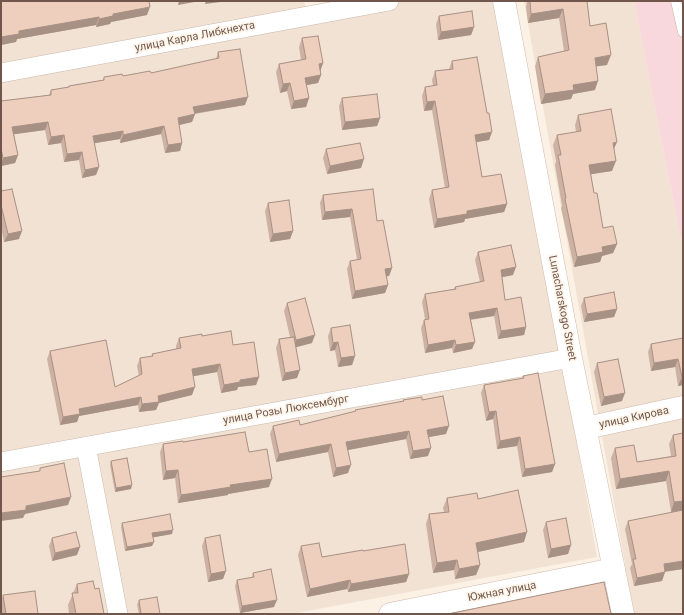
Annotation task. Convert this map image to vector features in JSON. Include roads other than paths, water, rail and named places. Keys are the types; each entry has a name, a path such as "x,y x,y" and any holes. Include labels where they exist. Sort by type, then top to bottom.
{"street":[{"name":"улица Карла Либкнехта","path":"1,73 314,8 389,1"},
{"name":"Lunacharskogo Street","path":"504,1 571,358 623,614"},
{"name":"улица Розы Люксембург","path":"1,462 571,358"},
{"name":"улица Кирова","path":"586,428 683,407"},
{"path":"86,446 118,614"},
{"name":"Южная улица","path":"390,614 614,569"}],"lane":[{"path":"676,1 683,32"}]}
